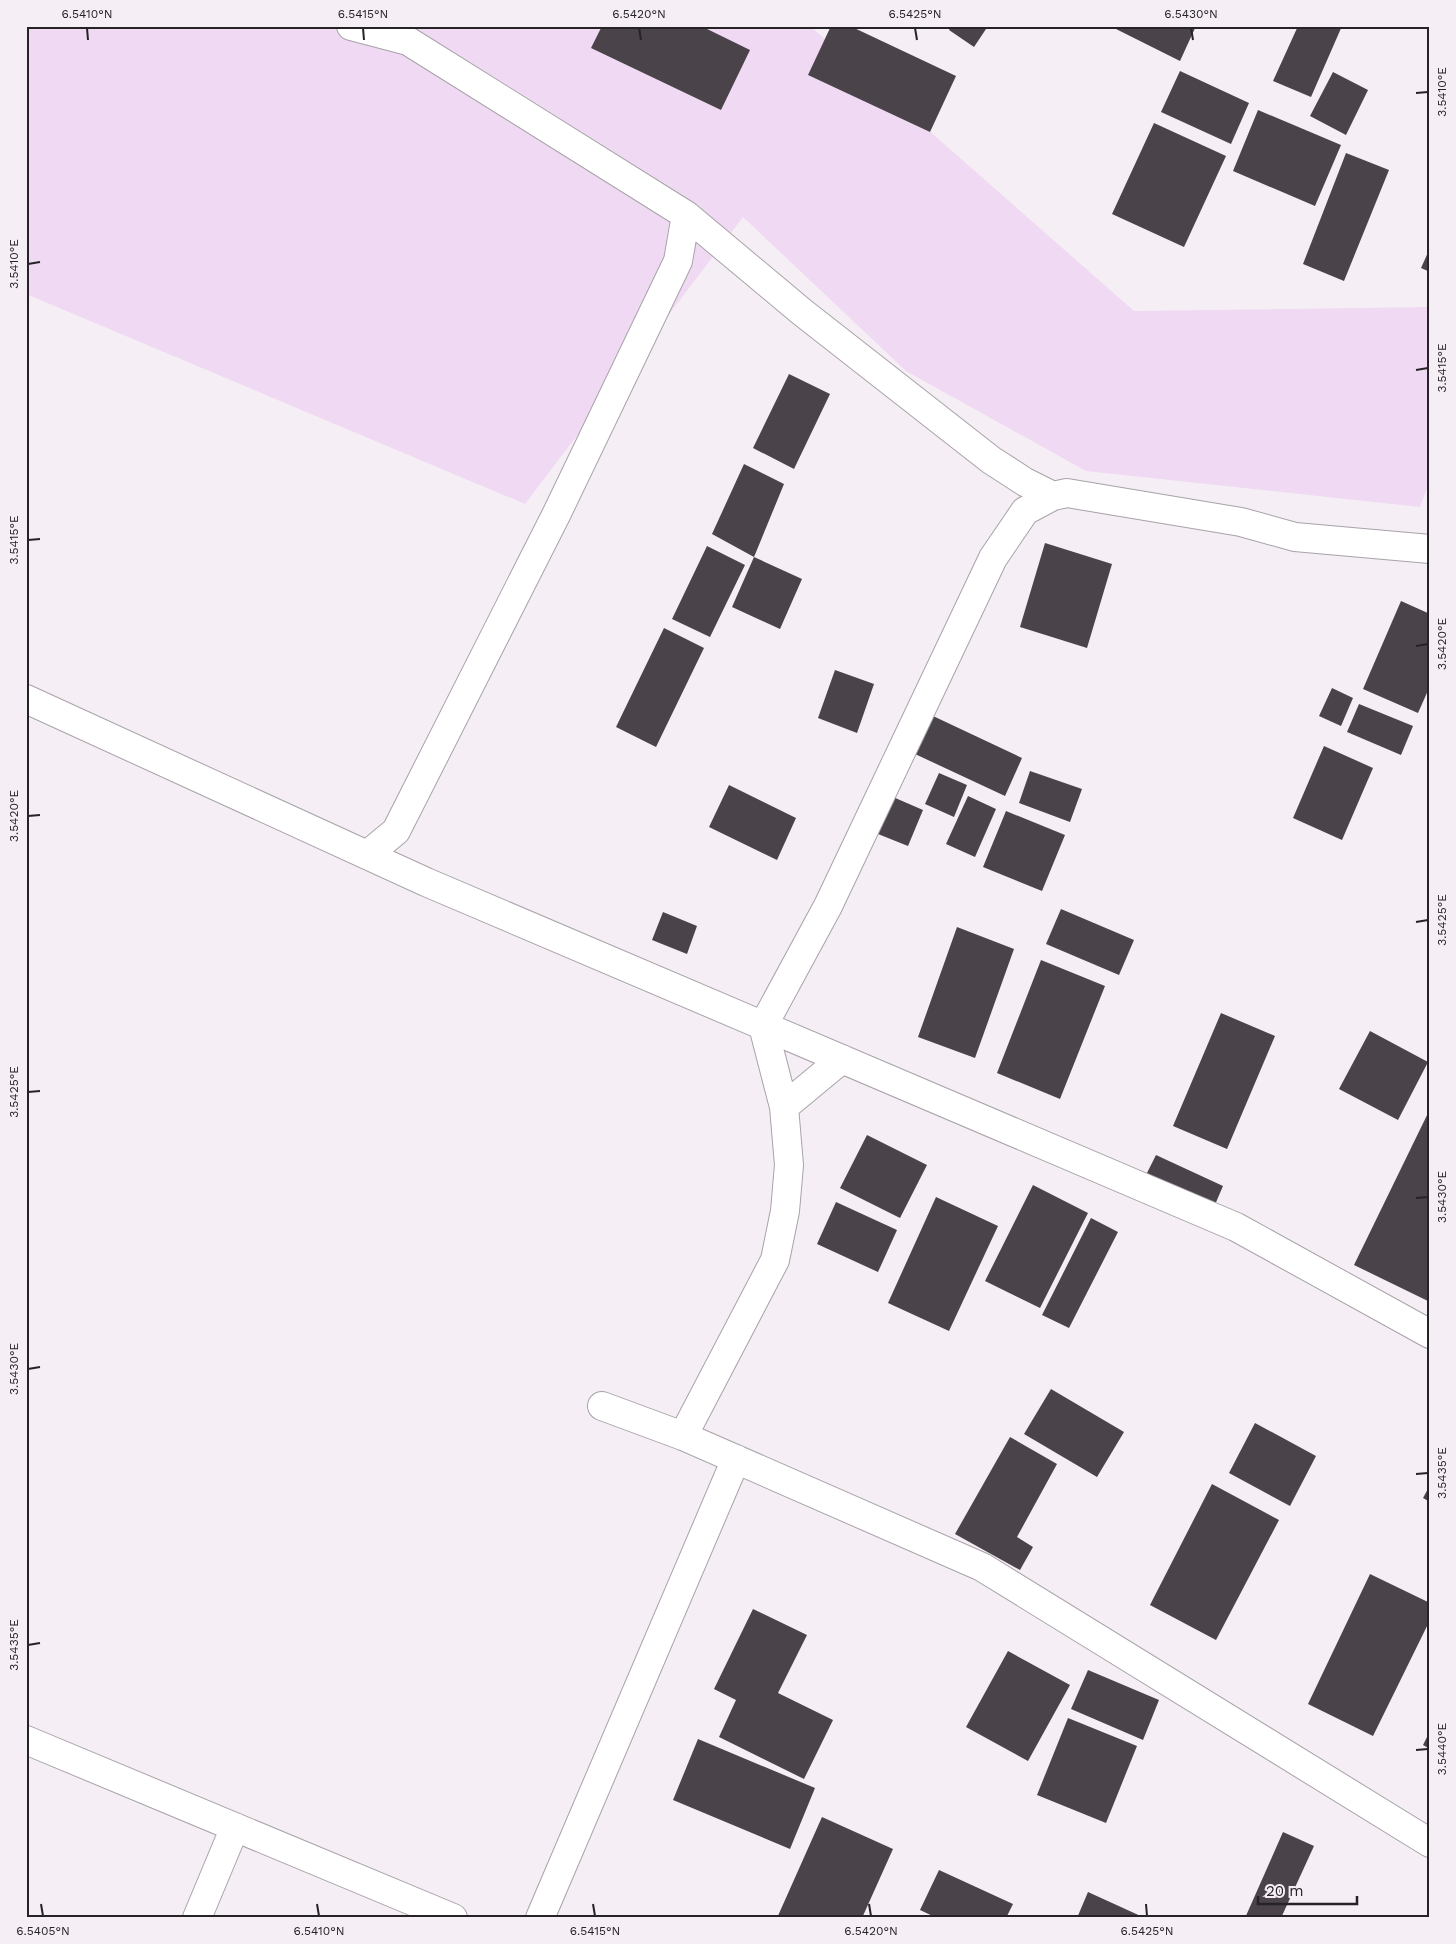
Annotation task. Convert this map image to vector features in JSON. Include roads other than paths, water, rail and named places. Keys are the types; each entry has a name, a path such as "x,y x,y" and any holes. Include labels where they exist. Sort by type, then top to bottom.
{"street":[{"path":"351,26 408,41 686,215 802,312 991,460 1024,482 1053,496"},
{"path":"367,855 396,831 556,516 678,261 686,215"},
{"path":"678,261 716,240"},
{"path":"683,1436 775,1260 785,1211 789,1164 784,1107 763,1026 828,906 993,558 1025,511 1053,496 1067,493 1241,522 1295,537 1430,549"},
{"path":"26,699 426,882 1236,1227 1430,1334"},
{"path":"396,831 426,882"},
{"path":"784,1107 842,1059"},
{"path":"602,1406 683,1436 982,1567 1430,1843"},
{"path":"540,1918 736,1459"},
{"path":"26,1740 453,1918"},
{"path":"197,1918 235,1827"}]}
